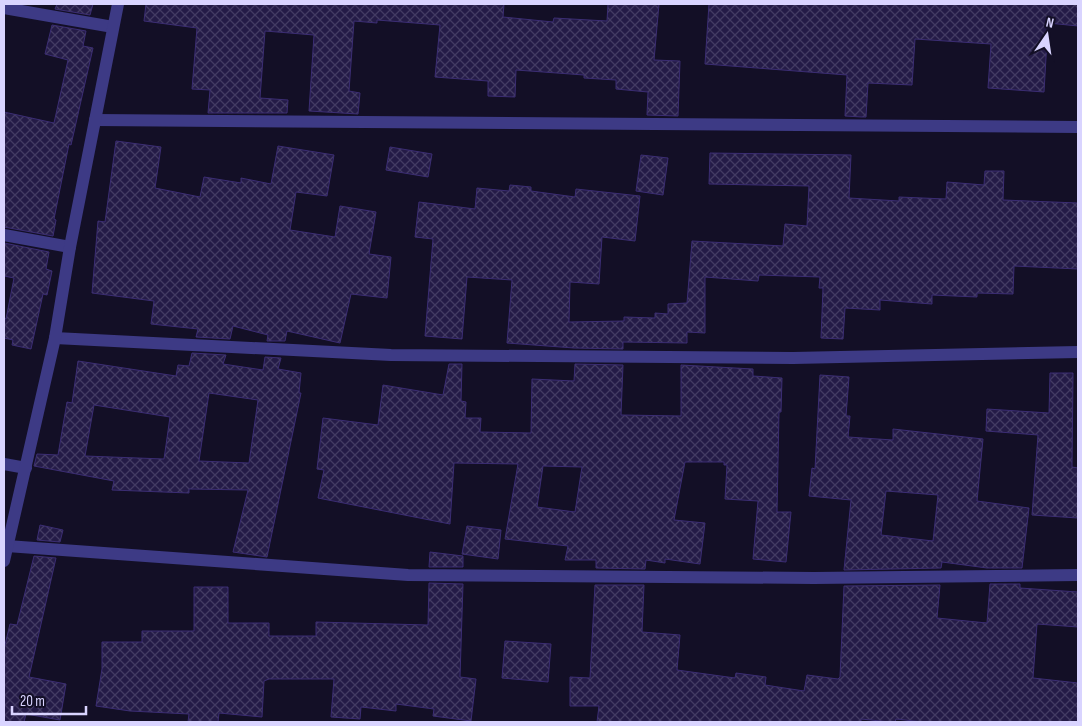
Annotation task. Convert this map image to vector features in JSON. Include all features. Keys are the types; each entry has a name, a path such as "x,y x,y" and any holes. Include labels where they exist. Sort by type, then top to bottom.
{"street":[{"path":"4,561 55,338 70,247 118,4"},
{"path":"4,8 113,28"},
{"path":"95,120 1078,128"},
{"path":"4,235 70,247"},
{"path":"55,338 392,356 793,358 1078,352"},
{"path":"4,464 26,468"},
{"path":"7,546 408,576 814,578 1078,575"}],"building":[{"path":"57,4 93,4 90,15 55,9"},
{"path":"146,4 504,4 503,17 553,22 554,18 607,21 608,4 659,4 654,60 680,61 678,116 647,115 648,92 616,89 616,80 584,78 584,75 516,70 515,97 488,96 488,81 435,77 440,25 377,20 377,23 354,21 349,91 360,93 358,114 309,111 314,35 265,31 260,98 288,100 287,113 208,113 210,90 192,89 197,28 144,21"},
{"path":"709,4 1078,4 1078,26 1048,23 1044,92 988,88 991,44 915,39 912,85 868,83 866,117 845,116 847,75 705,64"},
{"path":"52,25 86,31 83,46 93,48 71,145 69,144 54,219 56,220 53,236 4,227 4,112 54,123 68,60 45,54"},
{"path":"116,141 161,147 155,188 200,197 204,177 241,183 241,178 271,184 278,146 334,155 327,196 296,192 290,230 335,237 340,206 376,212 369,254 391,257 387,298 351,294 340,343 287,331 285,341 267,341 268,335 233,326 230,339 196,337 198,329 151,324 154,301 92,293 98,221 105,222"},
{"path":"390,147 432,154 428,177 386,170"},
{"path":"710,153 851,155 849,198 899,201 899,197 946,199 947,182 984,185 985,171 1004,171 1003,200 1078,203 1078,269 1014,266 1013,294 977,293 977,297 932,295 932,304 880,300 880,310 845,308 843,339 821,338 823,288 819,288 820,277 759,275 758,281 705,277 705,333 687,332 687,343 623,342 623,349 574,348 507,343 512,280 467,277 462,339 425,336 433,239 415,237 419,202 475,209 477,188 509,191 510,185 531,187 531,191 575,197 576,189 640,196 635,241 602,237 599,284 570,282 569,322 624,321 624,317 655,318 655,313 668,314 668,304 687,303 692,241 783,246 785,224 807,226 809,186 709,184"},
{"path":"641,155 668,158 663,195 636,191"},
{"path":"4,243 49,252 46,269 52,271 47,295 43,294 31,349 12,345 13,340 4,338 4,318 6,319 14,278 4,276"},
{"path":"192,353 226,355 223,364 263,370 265,357 281,358 278,369 301,373 299,393 301,393 267,557 233,552 248,490 189,489 189,493 112,490 114,481 34,466 37,454 58,455 67,402 72,403 78,361 176,376 178,365 189,366","holes":["209,393 258,400 249,463 199,461","94,405 170,417 164,459 85,456"]},
{"path":"449,364 462,364 461,401 466,402 465,418 481,418 480,432 531,433 532,379 574,381 575,364 623,365 621,415 681,416 681,365 753,369 753,376 782,378 781,412 779,412 777,512 791,512 786,562 753,559 758,501 725,499 727,465 724,465 724,462 685,462 674,520 705,523 700,564 665,559 665,563 646,560 645,569 596,568 596,560 565,560 568,546 505,539 518,464 454,463 450,524 318,498 324,470 317,469 323,418 378,425 383,385 443,395","holes":["543,466 582,467 575,512 537,507"]},
{"path":"1050,373 1073,373 1072,467 1078,468 1078,518 1032,515 1038,435 986,431 987,409 1049,413"},
{"path":"820,375 849,377 846,416 850,416 848,437 893,440 893,429 983,439 977,501 1029,508 1022,568 987,568 942,562 941,568 844,570 851,500 809,496 812,468 815,469","holes":["886,491 938,495 933,541 881,535"]},
{"path":"40,525 63,530 60,542 37,540"},
{"path":"467,526 501,530 498,559 462,554"},
{"path":"430,552 463,556 463,567 429,567"},
{"path":"34,556 56,558 29,677 66,684 60,720 26,714 24,722 4,722 4,649 10,624 17,625"},
{"path":"429,583 463,584 460,677 476,679 471,721 433,716 434,709 396,704 396,711 361,707 360,719 331,717 334,679 269,679 264,681 262,717 219,713 218,722 188,722 189,714 130,711 96,706 102,669 102,642 142,642 142,631 194,631 194,587 228,587 228,623 269,623 269,636 316,636 316,622 428,625"},
{"path":"990,584 1020,584 1020,588 1078,592 1078,627 1037,624 1033,678 1078,683 1078,722 923,722 896,719 895,722 890,722 861,719 861,722 597,722 599,706 570,706 570,677 590,678 595,585 644,585 642,632 680,635 677,670 735,678 736,673 766,677 765,685 804,691 807,675 838,679 840,677 844,586 940,585 937,618 987,623"},
{"path":"505,641 551,644 548,682 502,678"}]}
